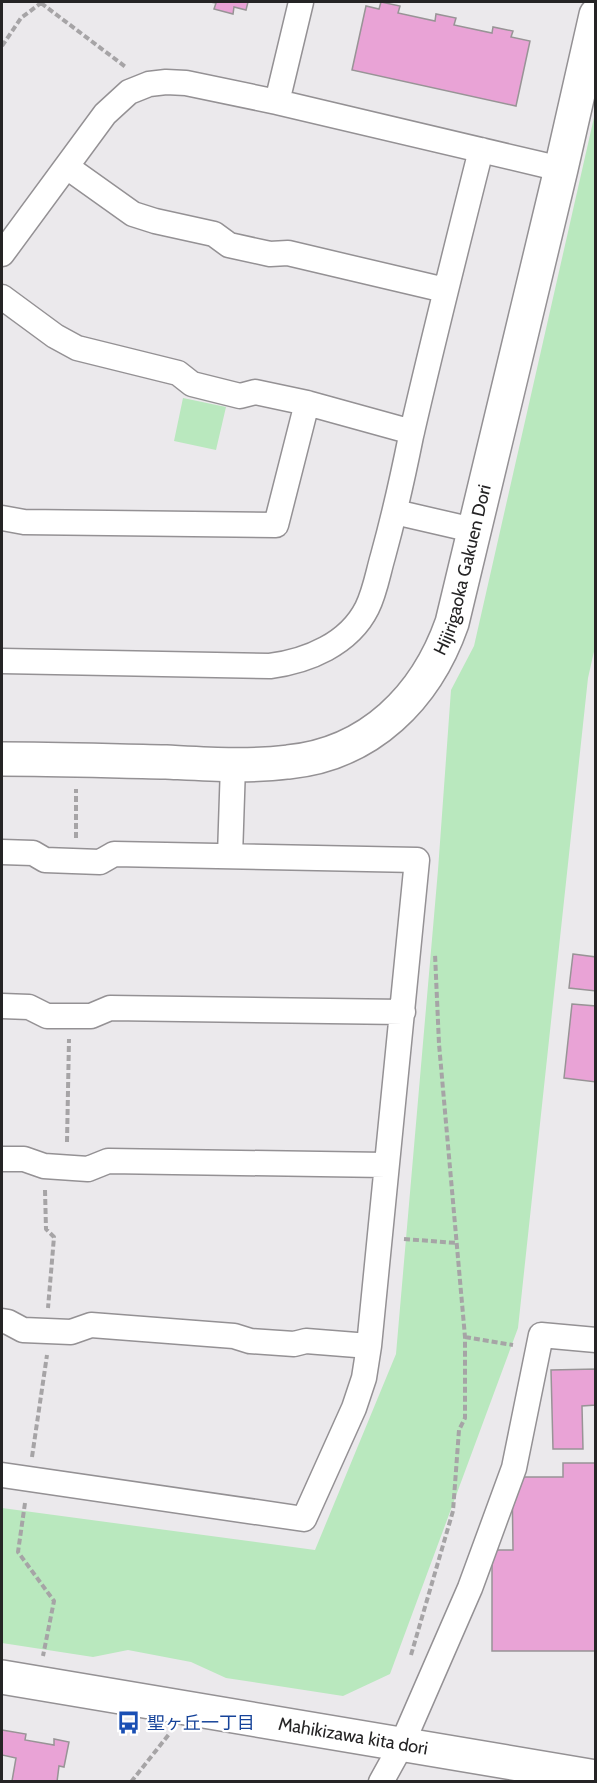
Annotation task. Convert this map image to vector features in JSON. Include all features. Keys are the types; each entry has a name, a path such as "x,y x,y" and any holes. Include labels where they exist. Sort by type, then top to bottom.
{"street":[{"path":"277,102 301,2"},
{"name":"Hijirigaoka Gakuen Dori","path":"2,759 234,765 291,762 340,750 375,729 406,703 421,686 444,647 452,623 596,15"},
{"path":"2,254 105,114 129,92 149,84 186,83 277,102 561,169"},
{"path":"2,661 270,666 304,659 326,649 343,637 367,608 395,512 445,290 481,150"},
{"path":"67,167 133,214 154,221 214,234 229,245 270,254 288,253 445,290"},
{"path":"2,297 55,336 77,348 178,373 192,384 240,396 255,392 307,403 412,432"},
{"path":"2,519 24,522 276,525 307,403"},
{"path":"395,512 473,530"},
{"path":"230,856 234,765"},
{"path":"2,852 33,853 45,860 100,862 114,854 417,860 369,1346 354,1408 304,1519 2,1475"},
{"path":"2,1006 29,1007 47,1016 91,1016 110,1008 403,1012"},
{"path":"2,1159 24,1159 44,1166 88,1169 108,1161 386,1165"},
{"path":"2,1321 23,1329 49,1324 71,1332 91,1325 234,1336 250,1341 294,1344 306,1341 369,1346"},
{"path":"381,1782 402,1744 470,1588 514,1468 541,1335 596,1340"},
{"name":"Mahikizawa kita dori","path":"2,1677 596,1778"}],"path":[{"path":"2,46 21,18 42,2 149,84"},
{"path":"76,788 76,848"},
{"path":"411,1657 453,1511 459,1430 465,1418 465,1337 439,1044 435,944"},
{"path":"67,1144 69,1016"},
{"path":"41,1666 54,1601 18,1552 49,1324 54,1238 46,1229 44,1166"},
{"path":"379,1237 457,1243"},
{"path":"465,1337 538,1348"},
{"path":"131,1782 170,1733"}],"green space":[{"path":"595,113 595,647 588,678 518,1328 390,1674 343,1696 226,1678 191,1662 128,1650 93,1657 2,1643 2,1508 315,1550 396,1354 438,870 451,690 474,646"},
{"path":"183,398 226,407 216,450 174,441"}],"building":[{"path":"210,2 248,2 246,10 234,7 233,14 214,9 216,3"},
{"path":"381,2 400,6 398,13 435,21 436,14 456,18 454,25 492,33 493,27 513,31 511,37 530,41 516,106 352,70 366,6 379,9"},
{"path":"573,954 596,957 596,991 569,988"},
{"path":"572,1004 596,1006 596,1082 564,1078"},
{"path":"596,1369 596,1405 582,1406 583,1449 553,1449 551,1370"},
{"path":"563,1463 596,1463 596,1651 492,1651 492,1550 513,1550 512,1477 563,1477"},
{"path":"2,1730 26,1734 25,1740 54,1745 54,1739 69,1742 64,1767 59,1766 57,1782 12,1781 16,1758 2,1755"}],"place":[{"name":"聖ヶ丘一丁目","path":"129,1723"}]}
